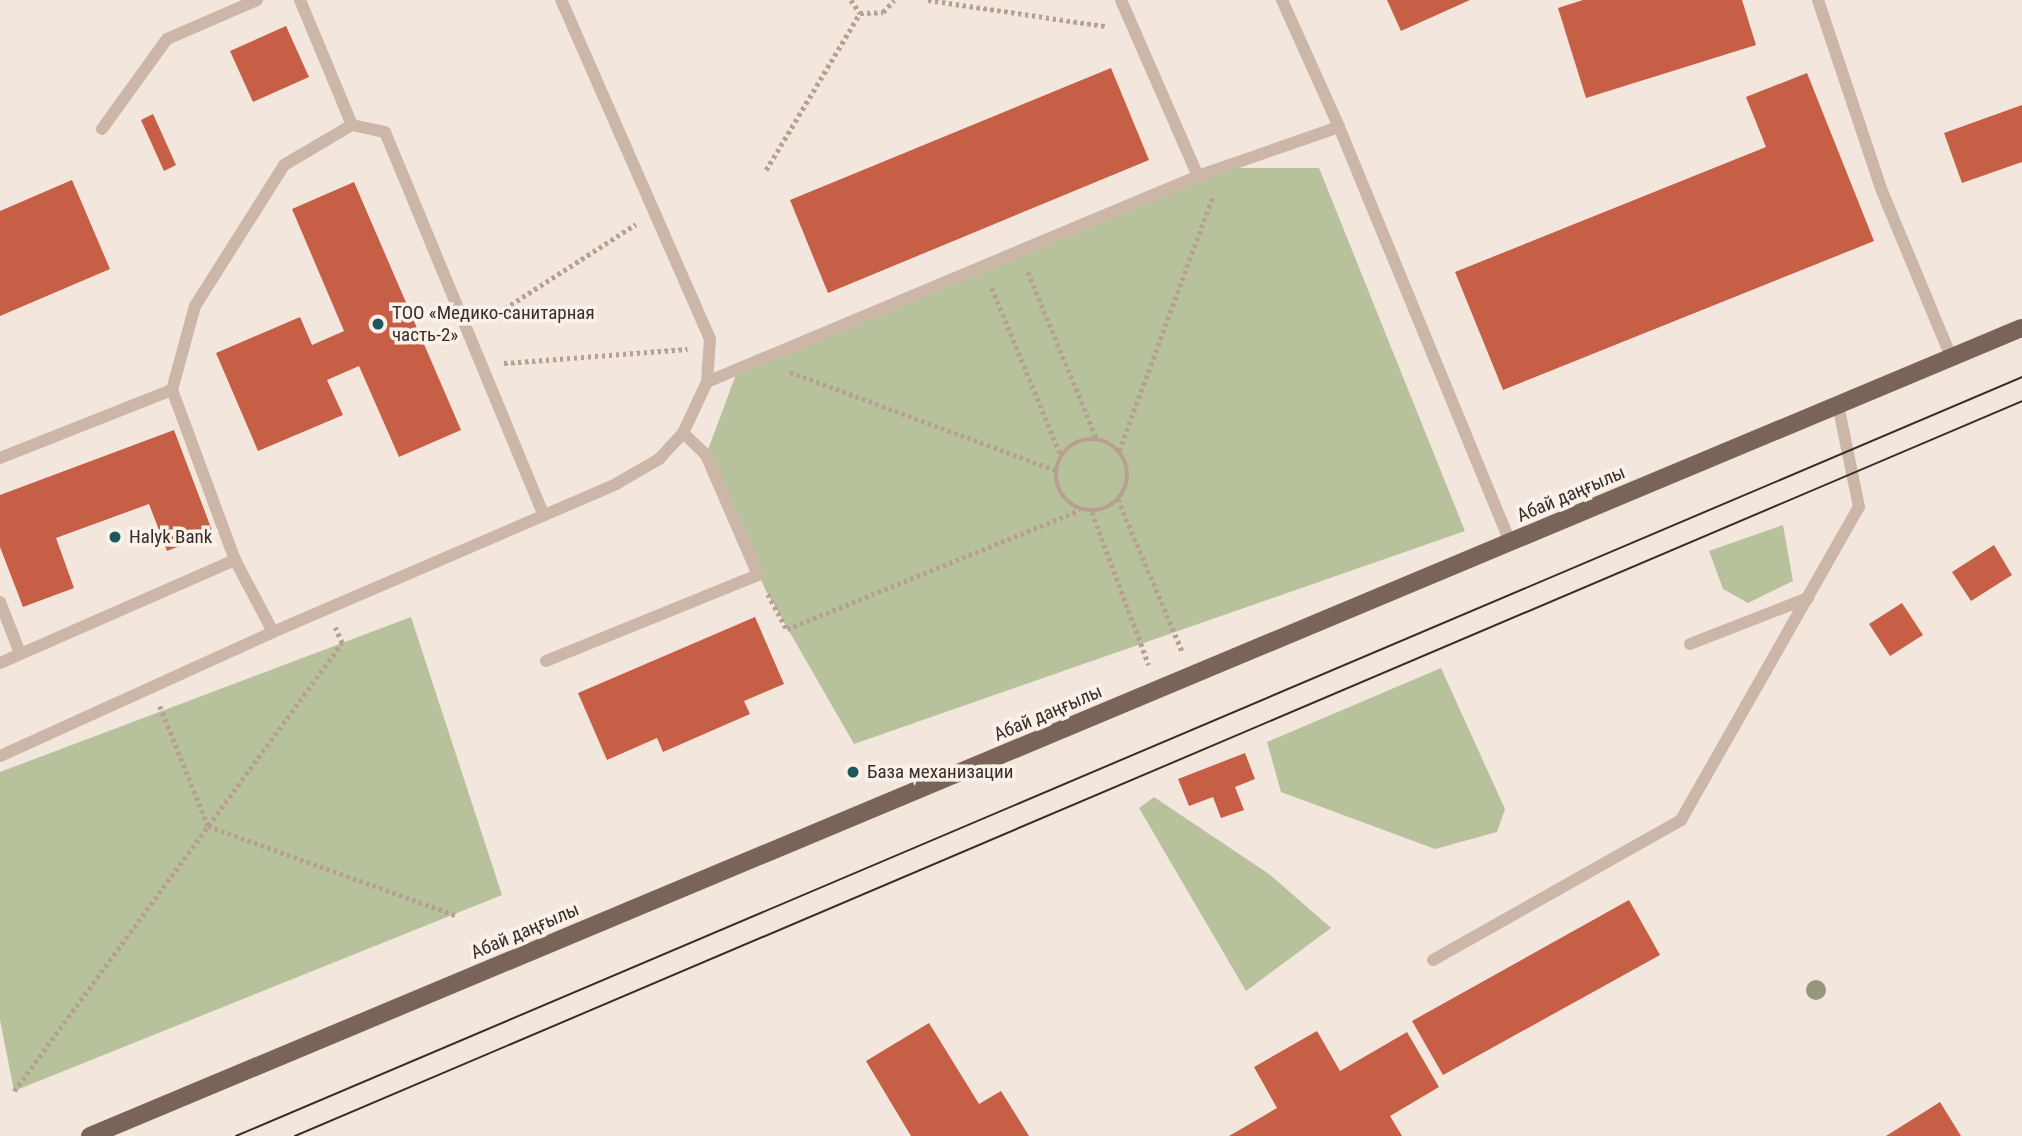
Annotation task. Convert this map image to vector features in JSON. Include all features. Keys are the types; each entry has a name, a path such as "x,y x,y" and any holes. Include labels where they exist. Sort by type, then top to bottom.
{"main road":[{"name":"Абай даңғылы","path":"90,1136 1159,689 1191,673 2022,328"}],"lane":[{"path":"102,129 167,39 257,0"},
{"path":"300,0 352,125"},
{"path":"0,757 273,632 616,484 659,459 684,433 707,382 710,338 561,0"},
{"path":"1121,0 1198,176"},
{"path":"1282,0 1339,128 1510,542"},
{"path":"1818,0 1882,191 1951,358"},
{"path":"273,632 235,560 172,390 195,306 284,165 352,125 385,132 544,515"},
{"path":"707,382 1198,176 1339,128"},
{"path":"0,458 172,390"},
{"path":"1433,960 1681,820 1859,508 1839,405"},
{"path":"546,661 758,575 706,455 684,433"},
{"path":"0,663 235,560"},
{"path":"1690,644 1808,598"},
{"path":"0,602 20,653"}],"path":[{"path":"851,0 860,13"},
{"path":"860,13 879,14 888,9 894,0"},
{"path":"928,0 1105,26"},
{"path":"766,170 860,13"},
{"path":"1119,451 1223,167"},
{"path":"468,332 654,212"},
{"path":"1019,251 1097,439"},
{"path":"983,266 1061,455"},
{"path":"482,364 709,347"},
{"path":"758,360 1055,470"},
{"path":"1097,439 1119,451 1127,468 1128,480 1118,499 1105,509 1092,512 1080,510 1060,494 1055,470 1061,455 1078,441 1097,439"},
{"path":"1118,499 1191,673"},
{"path":"758,575 787,629 1080,510"},
{"path":"1092,512 1159,689"},
{"path":"14,1091 342,643"},
{"path":"162,711 208,826 455,915"}],"green space":[{"path":"1223,168 1319,168 1465,531 854,744 766,591 706,455 738,369"},
{"path":"1783,525 1793,581 1748,603 1723,589 1709,551"},
{"path":"411,617 502,895 14,1091 0,1020 0,772"},
{"path":"1441,668 1505,809 1497,832 1435,849 1281,792 1267,742"},
{"path":"1154,797 1269,874 1331,928 1246,991 1139,808"}],"building":[{"path":"1387,0 1470,0 1401,31"},
{"path":"1583,0 1742,0 1756,45 1586,98 1558,8"},
{"path":"286,26 309,77 253,102 230,51"},
{"path":"1111,68 1149,160 828,293 790,200"},
{"path":"1807,73 1874,241 1503,390 1455,272 1766,147 1746,97"},
{"path":"2022,105 2022,162 1962,183 1944,133"},
{"path":"153,114 176,165 164,171 141,120"},
{"path":"72,180 110,269 0,316 0,211"},
{"name":"ТОО «Медико-санитарная часть-2»","path":"354,182 461,430 399,457 359,366 327,380 343,415 258,451 216,353 300,317 312,345 344,331 292,209"},
{"path":"174,430 213,533 167,551 149,504 56,538 74,588 23,607 0,547 0,495"},
{"path":"1994,545 2012,575 1971,601 1952,572"},
{"path":"1902,603 1923,635 1890,656 1869,624"},
{"path":"755,617 784,684 744,701 750,714 663,752 657,738 607,760 578,693"},
{"path":"1245,753 1255,779 1235,787 1244,810 1221,818 1213,797 1189,806 1178,779"},
{"path":"1629,900 1660,955 1443,1075 1412,1021"},
{"path":"929,1023 979,1104 1001,1091 1029,1136 911,1136 866,1061"},
{"path":"1317,1031 1340,1071 1407,1032 1439,1087 1390,1116 1402,1136 1229,1136 1277,1108 1254,1067"},
{"path":"1940,1102 1961,1136 1886,1136"}],"tram line":[{"path":"236,1136 2022,377"},
{"path":"295,1136 2022,401"}],"place":[{"name":"ТОО «Медико-санитарная часть-2»","path":"378,324"},
{"name":"Halyk Bank","path":"115,537"},
{"name":"База механизации","path":"853,772"}]}
